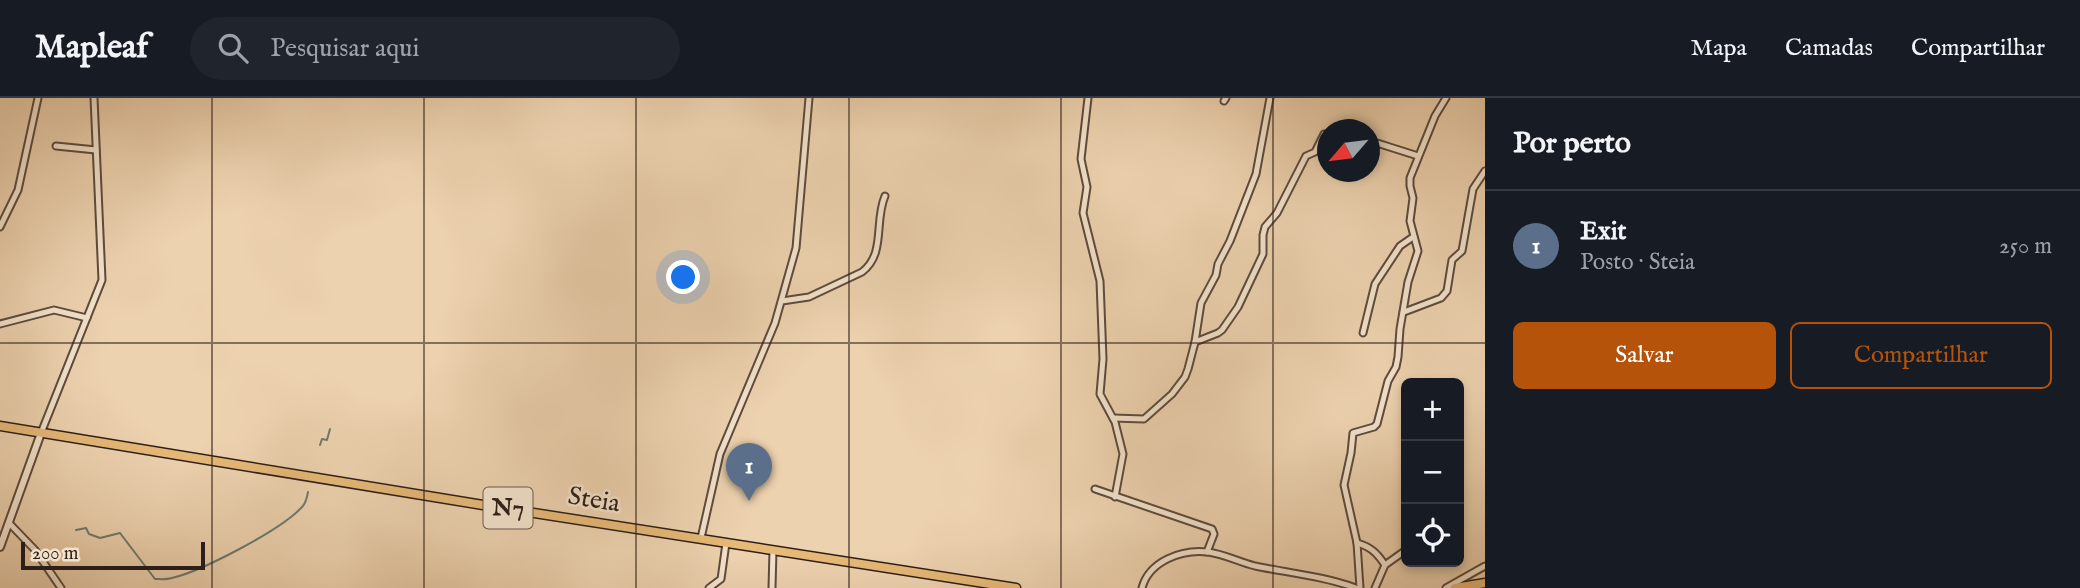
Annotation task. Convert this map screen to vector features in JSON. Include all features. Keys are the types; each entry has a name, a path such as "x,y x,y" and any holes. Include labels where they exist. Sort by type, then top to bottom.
{"main road":[{"name":"Steia","path":"0,426 463,502 1016,588"},
{"path":"1455,588 1485,583"}],"street":[{"path":"0,228 18,190 38,98"},
{"path":"0,547 41,433 102,281 94,98"},
{"path":"701,538 720,454 775,323 798,239 809,98"},
{"path":"1088,98 1081,159 1087,187 1083,214 1100,281 1103,359 1100,394 1113,418 1124,454 1115,496"},
{"path":"1113,418 1144,419 1169,398 1185,377 1195,342 1201,303 1216,275 1218,264 1230,241 1256,174 1270,98"},
{"path":"1142,588 1158,563 1184,554 1207,552 1253,565 1319,576 1358,588 1357,543 1343,481 1351,453 1352,436 1377,424 1388,381 1396,367 1408,282 1418,251 1410,221 1413,198 1409,182 1435,116 1446,98"},
{"path":"1380,145 1418,156"},
{"path":"56,146 96,150"},
{"path":"1195,342 1222,330 1238,307 1262,254 1265,227 1277,213 1306,156 1317,148"},
{"path":"1404,312 1441,298 1447,291 1452,260 1462,251 1473,189 1485,171"},
{"path":"782,301 809,297 870,267 875,256 885,196"},
{"path":"1363,333 1375,284 1400,246 1413,237"},
{"path":"0,324 54,310 87,318"},
{"path":"1095,489 1212,528 1214,534 1207,552"},
{"path":"9,523 36,550 61,588"},
{"path":"709,588 720,579 726,543"},
{"path":"1357,543 1369,547 1385,565"},
{"path":"772,588 773,550"},
{"path":"1375,588 1385,565 1401,554"},
{"path":"1446,588 1485,566"},
{"path":"764,588 771,579"}],"waterway":[{"path":"320,445 322,439 327,440 330,429"},
{"path":"76,530 86,528 89,534 100,538 120,533 155,579 168,579 202,567 260,538 302,507 308,492"}],"place":[{"name":"Exit","path":"749,501"}]}
